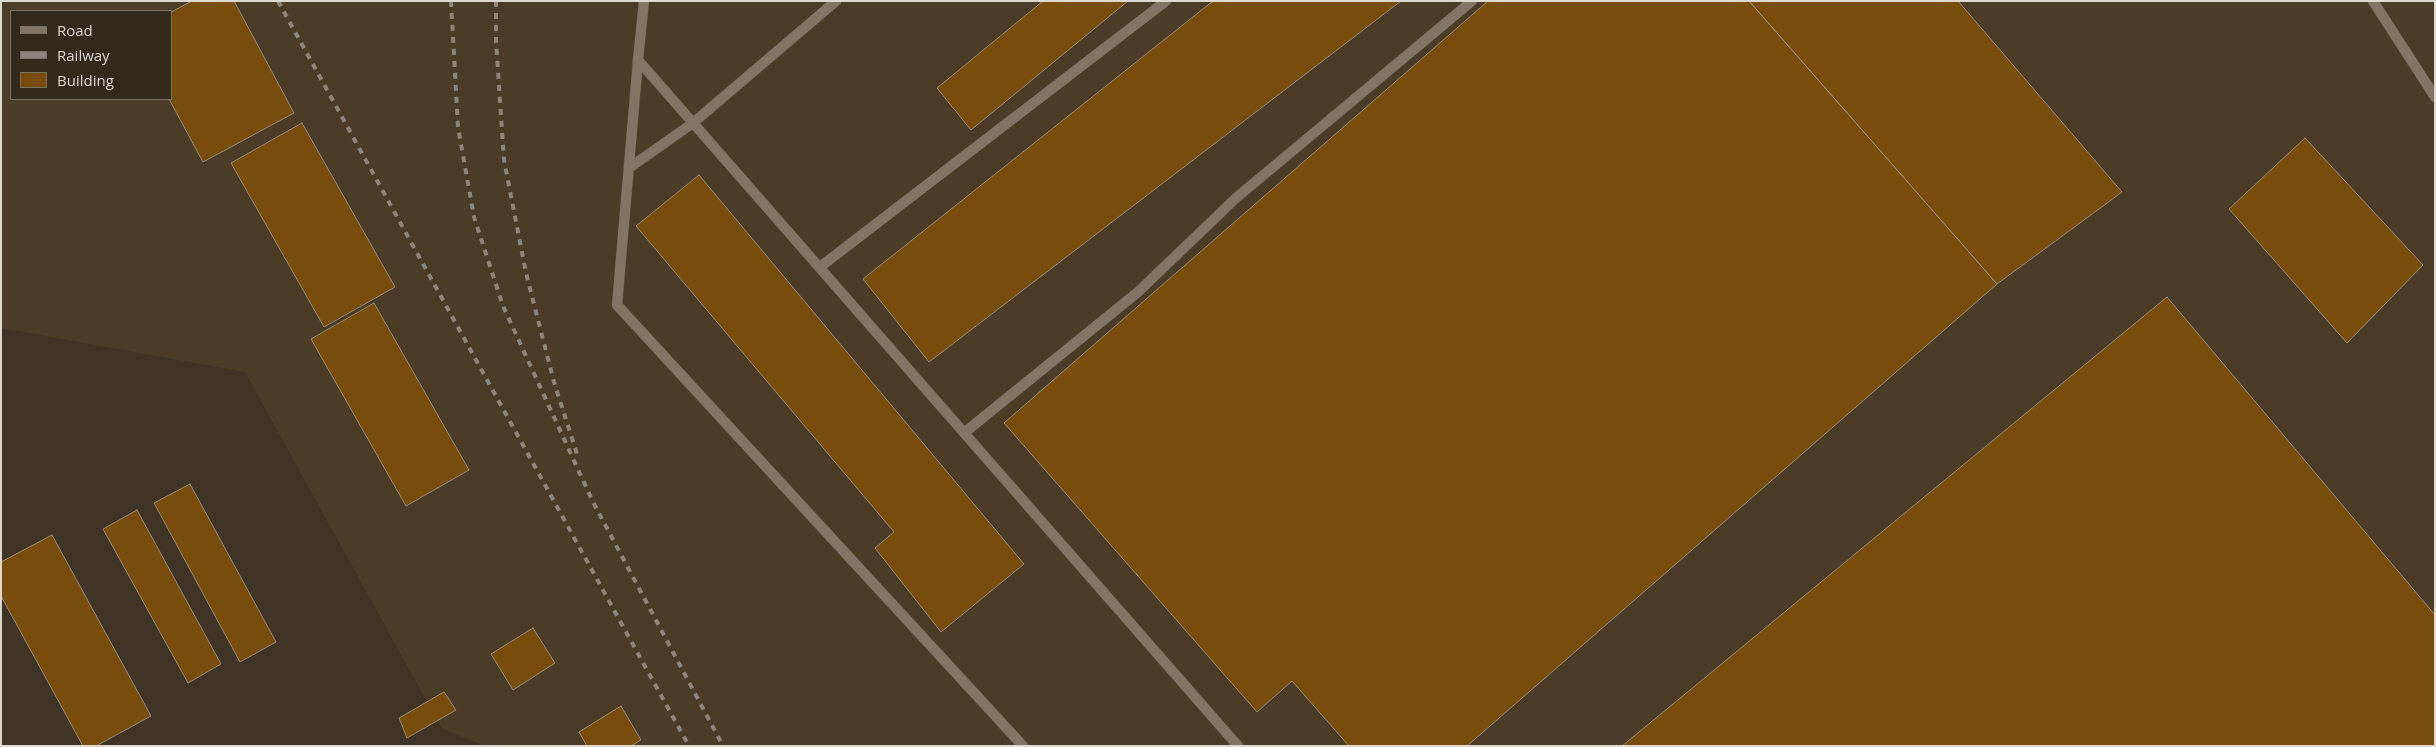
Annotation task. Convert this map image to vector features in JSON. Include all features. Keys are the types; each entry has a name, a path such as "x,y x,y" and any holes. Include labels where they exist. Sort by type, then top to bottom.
{"street":[{"path":"644,1 617,305 1023,746"},
{"path":"629,168 693,123 836,1"},
{"path":"820,268 1166,1"},
{"path":"964,433 1138,292 1236,198 1472,1"},
{"path":"2373,1 2435,97"},
{"path":"638,60 1238,746"}],"shaded area":[{"path":"1,1 2435,1 2435,746 486,746 442,729 245,372 1,328"}],"building":[{"path":"192,1 234,1 294,113 203,162 170,100 172,100 172,11"},
{"path":"1043,1 1128,1 971,130 937,88"},
{"path":"1213,1 1401,1 929,362 863,279"},
{"path":"1488,1 1749,1 1997,284 1467,746 1349,746 1292,681 1257,712 1004,423"},
{"path":"1749,1 1958,1 2122,192 1997,284"},
{"path":"302,123 395,287 324,327 231,163"},
{"path":"2305,138 2423,265 2347,343 2229,209"},
{"path":"699,175 1024,564 941,632 875,548 894,532 636,226"},
{"path":"2167,297 2435,615 2435,746 1622,746"},
{"path":"374,303 469,470 406,506 311,339"},
{"path":"190,484 276,642 240,662 154,503"},
{"path":"137,510 221,664 188,683 103,529"},
{"path":"52,535 151,716 96,746 83,746 1,596 1,562"},
{"path":"533,628 555,663 513,690 491,654"},
{"path":"444,692 456,710 407,738 399,718"},
{"path":"621,706 641,740 631,746 587,746 579,732"}],"railway":[{"path":"278,1 689,746"},
{"path":"451,1 458,127 474,217 503,306 593,502 723,746"},
{"path":"496,1 496,41 504,160 526,273 554,382 577,454"}]}
